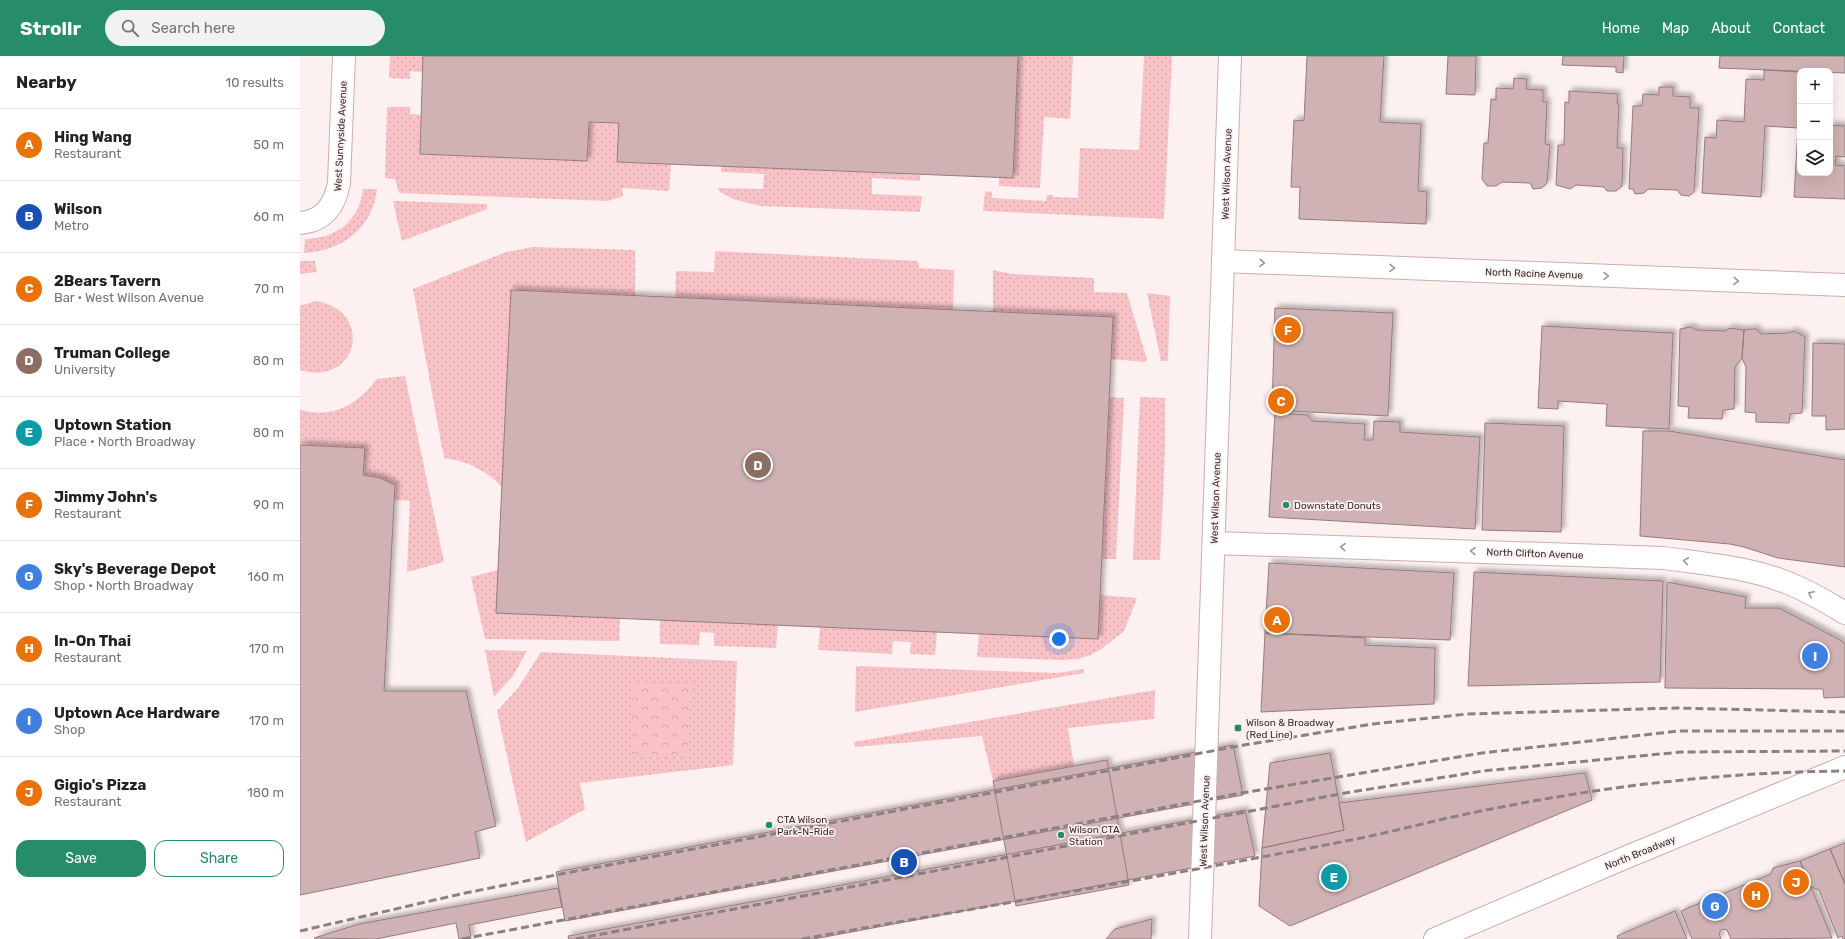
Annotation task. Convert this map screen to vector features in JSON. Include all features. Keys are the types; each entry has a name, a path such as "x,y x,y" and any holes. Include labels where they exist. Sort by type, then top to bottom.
{"street":[{"name":"West Sunnyside Avenue","path":"300,223 313,221 327,212 336,198 339,183 344,56"},
{"name":"West Wilson Avenue","path":"1200,939 1230,56"},
{"name":"North Racine Avenue","path":"1223,261 1845,285"},
{"name":"North Clifton Avenue","path":"1214,543 1664,558 1734,568 1787,582 1827,602 1845,613"},
{"name":"North Broadway","path":"1435,939 1622,859 1845,767"}],"green space":[{"path":"390,56 423,56 423,72 410,71 410,79 389,78"},
{"path":"1018,56 1073,56 1070,119 1044,117 1040,188 999,186 999,178 1013,178"},
{"path":"1144,56 1172,56 1164,219 983,211 985,191 992,192 992,198 1046,201 1047,195 1053,195 1053,197 1078,198 1080,148 1139,150"},
{"path":"387,107 410,107 410,114 421,115 420,154 587,161 589,122 619,123 617,162 671,164 669,191 622,188 623,196 608,201 399,193 395,179 385,178"},
{"path":"721,166 920,175 920,181 872,178 872,194 922,196 920,212 760,206 733,199 720,192 718,188 763,189 764,174 721,172"},
{"path":"363,189 377,189 374,203 362,226 353,235 331,248 304,253 305,239 327,236 344,226 352,218 361,200"},
{"path":"393,201 487,204 487,209 402,241"},
{"path":"533,247 635,250 635,296 511,290 502,487 490,476 475,467 460,461 444,458 413,289 506,252"},
{"path":"715,251 918,261 919,268 954,270 953,311 675,298 676,271 714,272"},
{"path":"300,261 315,261 317,272 300,274"},
{"path":"993,270 1012,274 1094,278 1094,292 1127,293 1147,360 1145,362 1111,359 1113,317 993,313"},
{"path":"1147,293 1170,296 1168,361 1161,361"},
{"path":"316,301 335,308 347,319 352,332 352,346 346,359 335,368 320,373 300,370 300,306"},
{"path":"405,376 444,562 407,572 410,501 395,500 395,485 380,478 363,475 365,448 300,445 300,410 312,412 334,411 352,403 377,379"},
{"path":"1109,397 1124,398 1116,559 1102,559"},
{"path":"1140,397 1165,398 1165,450 1160,560 1133,560"},
{"path":"498,570 620,618 619,641 485,639 471,577"},
{"path":"1100,595 1137,598 1124,631 1100,650 1088,656 1077,659 1062,660 977,657 979,634 1098,639"},
{"path":"660,620 778,625 776,648 714,646 714,633 700,632 699,645 660,644"},
{"path":"820,627 937,632 935,655 910,654 911,642 893,641 892,654 818,650"},
{"path":"485,650 527,651 513,676 494,697"},
{"path":"541,652 737,661 733,765 580,783 585,809 526,842 497,711 518,688"},
{"path":"856,666 1057,673 1084,669 1084,673 855,712"},
{"path":"633,682 691,685 688,757 630,754"},
{"path":"1155,690 1154,719 1068,728 1074,766 993,781 982,736 855,747 854,742"}],"building":[{"path":"423,56 1018,56 1013,178 617,162 619,123 589,122 587,161 420,154"},
{"path":"1307,56 1384,56 1380,122 1421,124 1418,191 1427,192 1426,224 1299,219 1300,187 1291,187 1294,120 1304,121"},
{"path":"1448,56 1476,56 1475,95 1446,94"},
{"path":"1563,56 1624,56 1623,73 1616,72 1616,67 1562,65"},
{"path":"1720,56 1845,56 1845,73 1833,73 1833,68 1797,68 1797,71 1719,68"},
{"path":"1764,70 1797,72 1797,128 1765,126 1761,197 1702,193 1705,137 1716,138 1717,120 1744,122 1746,79 1764,80"},
{"path":"1514,78 1527,79 1526,89 1543,90 1543,102 1547,102 1545,144 1550,145 1547,183 1542,188 1533,189 1530,183 1502,182 1496,186 1487,186 1482,179 1484,143 1488,143 1491,99 1496,100 1496,88 1513,89"},
{"path":"1659,87 1673,87 1673,96 1690,97 1690,108 1699,108 1694,192 1689,196 1681,195 1677,190 1648,189 1644,193 1635,194 1633,189 1629,189 1633,106 1642,106 1643,94 1659,95"},
{"path":"1569,91 1618,94 1617,148 1623,148 1622,186 1616,191 1607,191 1604,187 1576,185 1570,189 1556,185 1558,145 1564,145 1565,102 1569,103"},
{"path":"1833,125 1845,126 1845,157 1836,156 1835,165 1845,166 1845,199 1794,197 1797,145 1797,176 1833,176"},
{"path":"511,290 1113,317 1098,639 496,613"},
{"path":"1275,308 1393,313 1388,416 1272,410"},
{"path":"1542,326 1673,333 1669,429 1606,426 1607,404 1558,401 1558,409 1538,408"},
{"path":"1690,327 1697,330 1725,331 1730,328 1744,330 1742,358 1735,367 1734,409 1723,410 1722,419 1688,418 1689,407 1678,406 1680,329"},
{"path":"1756,329 1761,334 1788,333 1794,331 1805,337 1802,413 1790,414 1789,423 1756,422 1756,413 1745,412 1746,367 1742,358 1744,330"},
{"path":"1813,343 1845,344 1845,429 1826,430 1826,416 1812,416"},
{"path":"1275,413 1307,415 1312,421 1365,424 1364,440 1373,440 1374,421 1400,422 1400,432 1480,437 1475,529 1269,517"},
{"path":"1485,423 1564,426 1561,532 1482,530"},
{"path":"1643,431 1669,431 1845,460 1845,567 1778,558 1730,544 1640,536"},
{"path":"300,445 365,448 363,475 380,478 395,485 384,691 466,691 496,826 475,832 480,858 300,895"},
{"path":"1269,563 1454,573 1450,640 1265,633"},
{"path":"1474,572 1663,581 1660,682 1468,686"},
{"path":"1667,582 1746,597 1745,608 1779,608 1840,640 1845,644 1845,697 1824,698 1823,689 1665,688"},
{"path":"1265,633 1365,638 1365,645 1435,648 1434,704 1261,712"},
{"path":"1233,745 1243,795 565,921 556,872"},
{"path":"1330,753 1344,830 1262,848 1270,763"},
{"name":"Wilson CTA Station","path":"1107,760 1129,885 1016,906 993,781"},
{"path":"1585,773 1592,800 1290,926 1259,906 1262,848 1344,830 1339,803"},
{"path":"1245,810 1255,856 814,939 569,939 568,936"},
{"path":"1845,843 1845,884 1830,849"},
{"path":"1830,849 1845,884 1845,939 1843,939 1842,936 1838,938 1819,890 1811,887 1800,861"},
{"path":"1800,861 1832,938 1731,939 1727,930 1722,929 1719,933 1721,939 1692,939 1681,911 1771,874 1773,868"},
{"path":"558,888 562,907 469,925 471,939 459,939 456,923 376,939 314,938 359,924"},
{"path":"1675,911 1687,939 1618,939 1617,936"},
{"path":"1152,919 1151,939 1106,939 1115,929"}],"railway":[{"path":"300,931 465,893 561,874 1244,745 1373,724 1467,714 1677,708 1845,712"},
{"path":"462,939 1242,793 1482,753 1679,731 1845,731"},
{"path":"576,939 1345,793 1483,771 1681,752 1845,751"},
{"path":"802,939 1278,854 1531,801 1620,787 1710,777 1845,771"}],"place":[{"name":"Jimmy John's","path":"1288,330"},
{"name":"2Bears Tavern","path":"1281,401"},
{"name":"Truman College","path":"758,465"},
{"name":"Downstate Donuts","path":"1286,505"},
{"name":"Hing Wang","path":"1277,620"},
{"name":"Uptown Ace Hardware","path":"1815,656"},
{"name":"Wilson & Broadway (Red Line)","path":"1238,728"},
{"name":"CTA Wilson Park-N-Ride","path":"769,825"},
{"name":"Wilson CTA Station","path":"1061,835"},
{"name":"Wilson","path":"904,862"},
{"name":"Uptown Station","path":"1334,877"},
{"name":"Gigio's Pizza","path":"1796,882"},
{"name":"In-On Thai","path":"1756,895"},
{"name":"Sky's Beverage Depot","path":"1715,906"}]}
